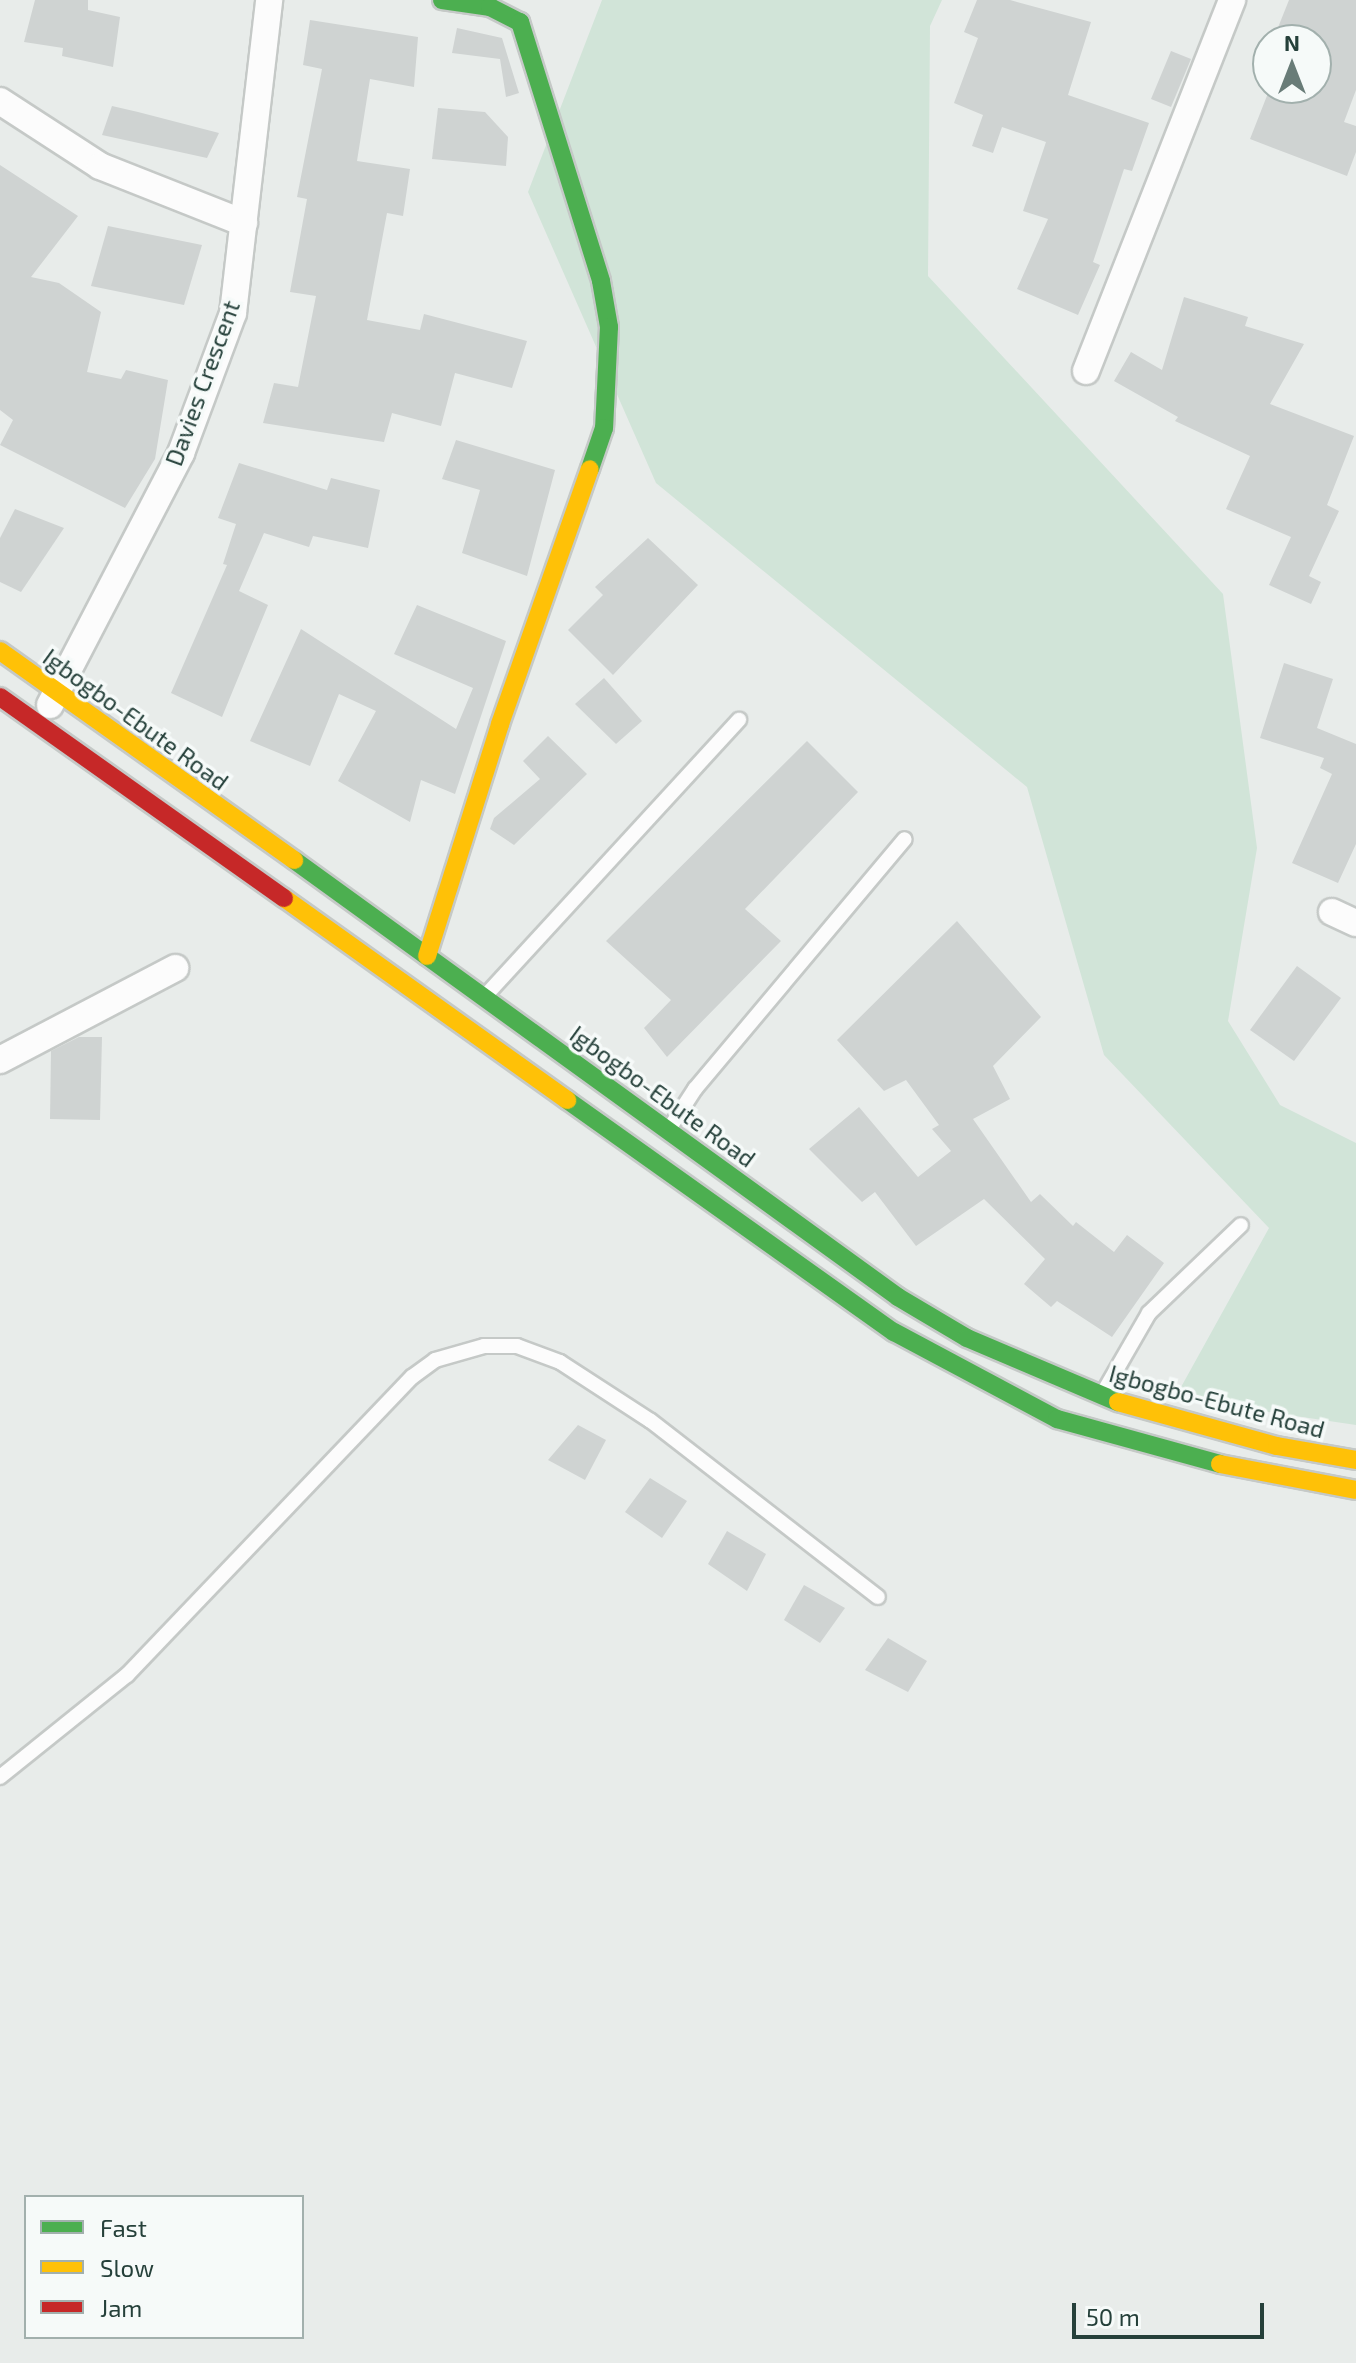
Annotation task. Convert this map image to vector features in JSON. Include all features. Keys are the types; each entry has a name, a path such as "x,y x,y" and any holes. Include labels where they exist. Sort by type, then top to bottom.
{"main road":[{"path":"427,956 500,724 604,428 609,327 601,281 520,22 490,7 442,0"},
{"name":"Igbogbo-Ebute Road","path":"0,651 485,995 898,1297 967,1338 1101,1396 1277,1446 1356,1460"},
{"path":"0,697 894,1332 1057,1419 1248,1472 1356,1490"}],"street":[{"name":"Davies Crescent","path":"38,724 58,693 181,453 233,313 269,0"},
{"path":"1086,371 1232,0"},
{"path":"0,101 100,166 244,223"},
{"path":"1332,912 1356,923"},
{"path":"0,1060 175,968"}],"lane":[{"path":"485,995 739,720"},
{"path":"668,1129 695,1089 905,839"},
{"path":"1101,1396 1149,1313 1241,1225"},
{"path":"0,1777 127,1675 412,1377 435,1360 484,1346 517,1346 573,1370 651,1421 878,1597"}],"green space":[{"path":"602,0 942,0 930,26 928,276 1223,594 1257,848 1228,1021 1280,1105 1356,1143 1356,1425 1175,1398 1269,1228 1104,1055 1027,787 656,483 528,192"}],"building":[{"path":"35,0 88,0 88,10 120,17 113,67 62,56 63,48 24,42"},
{"path":"977,0 1010,0 1091,22 1068,95 1149,123 1132,171 1124,169 1093,262 1100,265 1078,315 1017,289 1048,219 1023,211 1046,142 1002,127 993,153 972,146 983,115 954,103 978,38 964,32"},
{"path":"1289,0 1356,0 1356,90 1344,122 1356,126 1356,152 1347,176 1250,139 1264,104 1332,104 1332,24 1279,24"},
{"path":"310,20 418,37 414,87 370,79 357,161 410,169 403,216 387,213 367,320 420,330 424,314 527,341 512,388 455,373 441,426 392,413 384,442 263,423 274,383 298,387 316,296 290,292 307,199 297,197 322,69 303,65"},
{"path":"457,28 502,38 519,93 506,97 500,59 452,53"},
{"path":"1171,51 1191,59 1171,107 1151,99"},
{"path":"112,106 219,133 207,158 102,135"},
{"path":"438,108 485,112 508,137 506,166 432,159"},
{"path":"0,165 78,216 31,277 59,283 101,312 87,372 121,379 126,370 168,380 155,459 125,508 0,445 13,420 0,410"},
{"path":"108,226 202,245 184,305 91,286"},
{"path":"1184,297 1248,317 1245,326 1304,344 1270,404 1354,436 1327,505 1339,511 1309,576 1321,582 1311,604 1269,585 1291,537 1226,509 1250,456 1175,421 1178,417 1114,381 1131,352 1162,370"},
{"path":"456,440 555,470 527,576 462,553 480,490 442,479"},
{"path":"239,463 327,490 331,478 380,490 368,548 313,536 309,547 264,533 239,591 268,605 222,717 171,693 227,565 223,564 236,524 218,518"},
{"path":"15,509 64,528 21,592 0,582 0,538"},
{"path":"648,538 698,585 613,675 568,630 603,595 595,587"},
{"path":"417,605 506,641 455,794 421,780 410,822 338,781 376,711 339,694 310,766 250,741 301,629 456,729 473,688 394,654"},
{"path":"1284,663 1333,679 1317,728 1356,744 1356,844 1338,883 1292,863 1332,774 1320,768 1324,758 1260,738"},
{"path":"604,678 642,721 616,744 575,704"},
{"path":"548,736 587,774 514,845 490,829 494,818 540,779 523,761"},
{"path":"807,741 858,792 745,909 781,941 667,1057 644,1028 671,1000 606,941"},
{"path":"957,921 1041,1017 993,1066 1010,1099 973,1119 1031,1202 1040,1194 1073,1226 1076,1222 1114,1252 1127,1235 1164,1263 1112,1337 1057,1301 1051,1307 1024,1284 1045,1259 984,1199 916,1246 875,1192 862,1202 809,1149 859,1107 918,1177 951,1151 932,1129 939,1125 906,1080 884,1091 837,1040"},
{"path":"1297,966 1341,998 1294,1061 1250,1030"},
{"path":"79,1037 102,1037 100,1120 50,1119 51,1051"},
{"path":"578,1425 606,1440 585,1480 548,1460"},
{"path":"650,1478 687,1501 662,1538 625,1512"},
{"path":"727,1531 766,1554 747,1591 708,1564"},
{"path":"804,1585 845,1608 820,1643 784,1620"},
{"path":"888,1638 927,1661 908,1692 865,1670"}],"traffic: fast":[{"path":"442,0 490,7 520,22 601,281 609,327 604,428 590,469"},
{"path":"294,860 898,1297 967,1338 1118,1402"},
{"path":"567,1100 894,1332 1057,1419 1220,1464"}],"traffic: slow":[{"path":"427,956 500,724 590,469"},
{"path":"0,651 294,860"},
{"path":"284,898 567,1100"},
{"path":"1118,1402 1277,1446 1356,1460"},
{"path":"1220,1464 1356,1490"}],"traffic: jam":[{"path":"0,697 284,898"}]}
